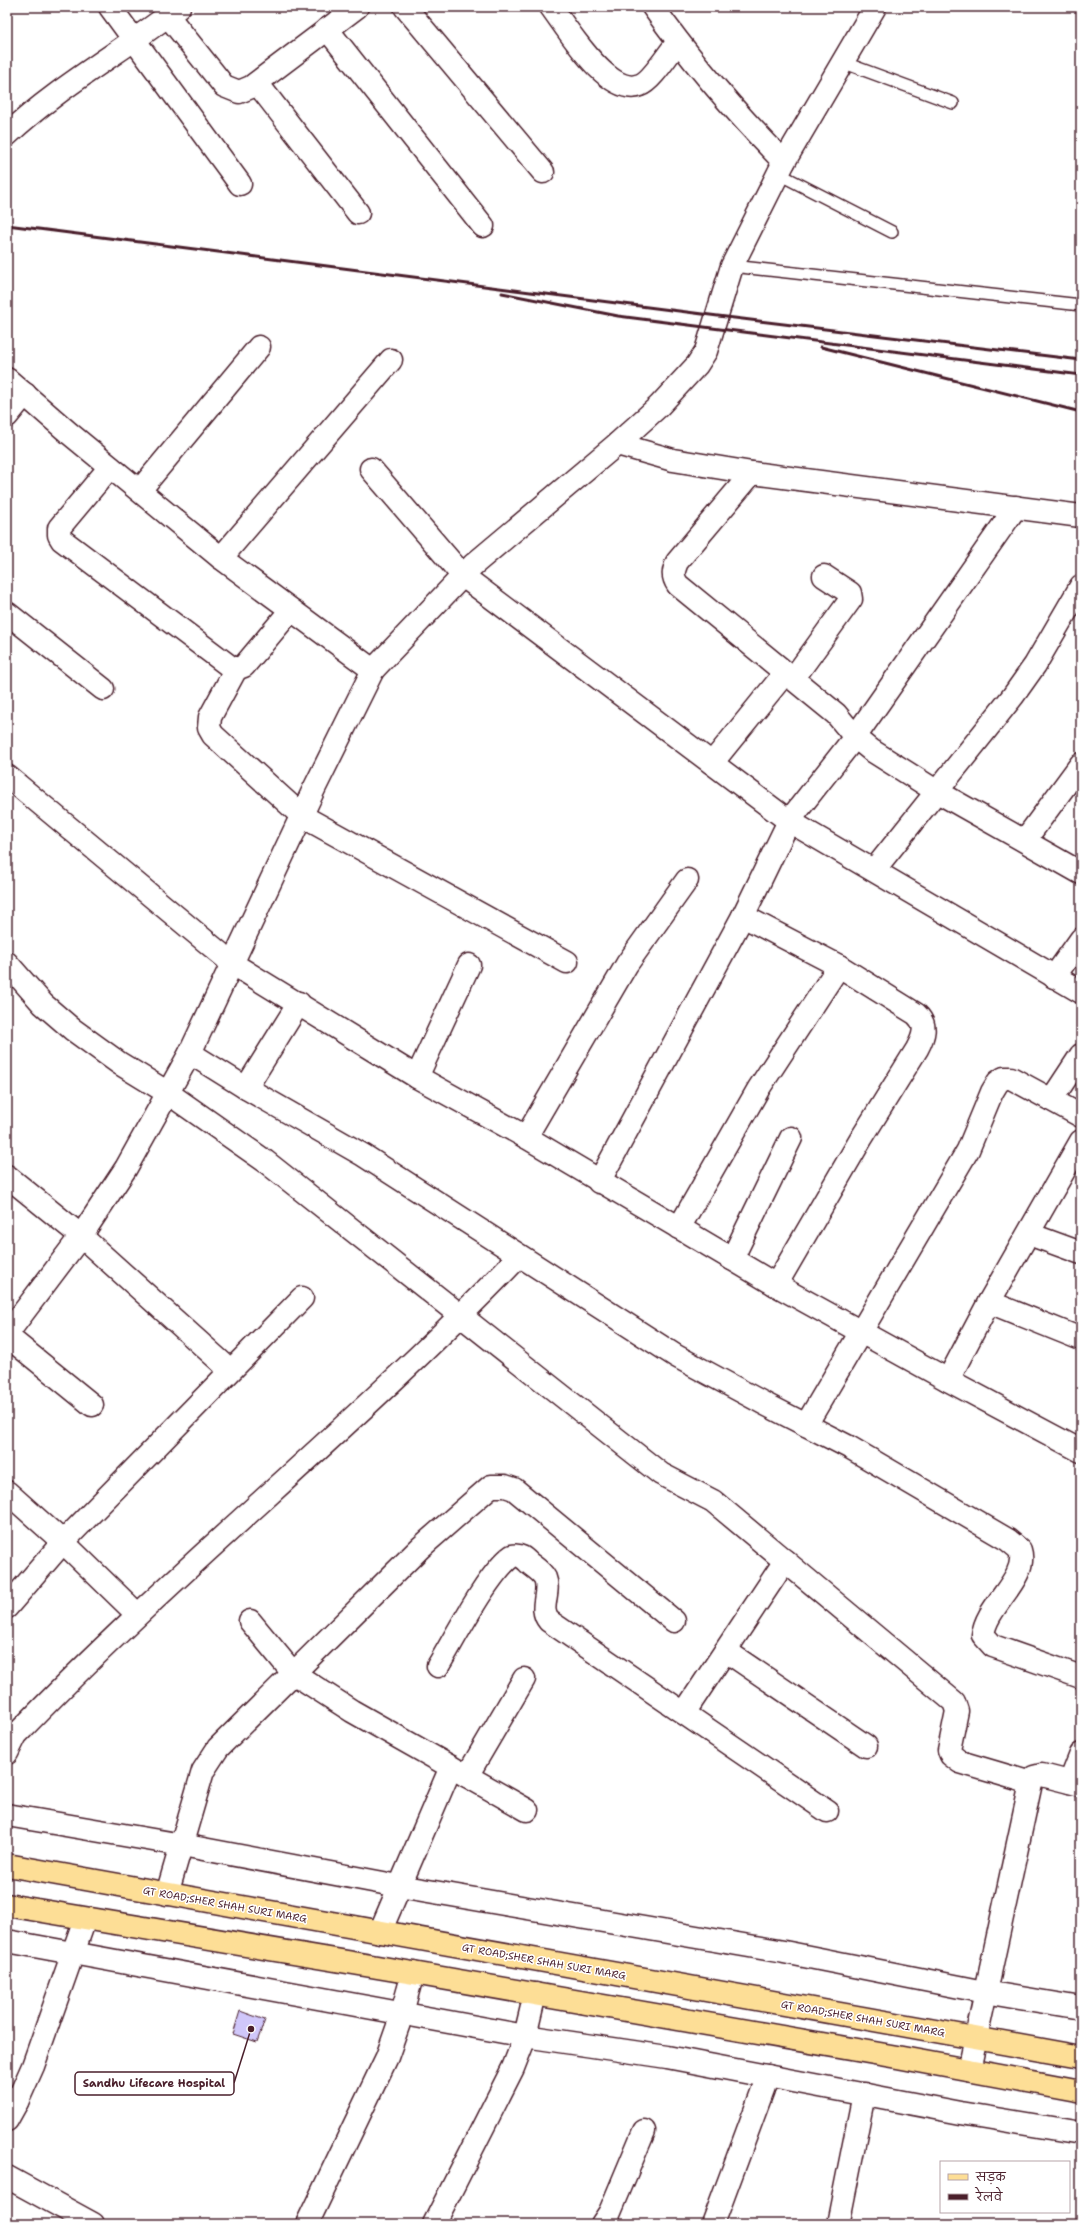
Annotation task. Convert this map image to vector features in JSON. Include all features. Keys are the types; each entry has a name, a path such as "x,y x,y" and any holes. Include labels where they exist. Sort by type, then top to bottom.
{"main road":[{"name":"GT ROAD;SHER SHAH SURI MARG","path":"7,1865 1081,2057"},
{"path":"7,1905 535,1994 969,2070 1081,2092"}],"street":[{"path":"110,7 240,184"},
{"path":"7,135 28,115 134,41 173,11 224,86 238,92 257,83 357,7"},
{"path":"405,7 543,172"},
{"path":"551,7 605,75 629,87 641,85 650,77 678,42"},
{"path":"653,7 678,42 763,141 781,168"},
{"path":"92,1405 7,1335 81,1236 126,1168 168,1093 190,1053 373,670 473,565 617,444 659,406 697,366 706,351 732,266 781,168 874,8"},
{"path":"327,29 483,226"},
{"path":"257,83 358,213"},
{"path":"140,490 259,346"},
{"path":"221,558 391,360"},
{"path":"7,378 110,467 140,490 221,558 373,670"},
{"path":"7,416 25,394"},
{"path":"617,444 673,460 752,473 1081,516"},
{"path":"110,467 59,528 59,535 62,540 228,667 236,669 244,666 291,610"},
{"path":"371,469 463,576 789,821 1081,992"},
{"path":"752,473 677,562 673,571 673,578 678,585 836,714 854,738 936,791 1081,873"},
{"path":"599,1182 743,916 789,821 854,738 1016,507"},
{"path":"712,764 789,676 851,600 850,593 824,576"},
{"path":"874,870 1013,696 1035,665 1081,586"},
{"path":"7,613 103,689"},
{"path":"236,669 210,717 209,728 213,735 302,816 567,962"},
{"path":"1025,840 1081,764"},
{"path":"7,776 233,964 299,1003 417,1077 526,1137 599,1182 732,1258 776,1285 948,1380 1081,1450"},
{"path":"526,1137 627,964 688,880"},
{"path":"743,916 839,966 916,1014 922,1020 924,1028 923,1037 861,1139 776,1285"},
{"path":"1054,977 1081,939"},
{"path":"7,963 43,1004 72,1029 119,1063 168,1093 265,1161 662,1474 713,1501 954,1702 958,1711 948,1750 954,1758 960,1762 1031,1783"},
{"path":"417,1077 469,965"},
{"path":"680,1228 759,1088 839,966"},
{"path":"246,1088 299,1003"},
{"path":"190,1053 246,1088 363,1155 676,1356 849,1447 981,1523 1020,1550 1022,1560 1018,1574 989,1613 984,1626 983,1635 993,1646 1081,1677"},
{"path":"1052,1099 1081,1055"},
{"path":"806,1425 968,1150 992,1092 998,1082 1004,1078 1012,1078 1081,1116"},
{"path":"732,1258 791,1138"},
{"path":"948,1380 989,1302 1081,1141"},
{"path":"7,1176 81,1236 230,1370"},
{"path":"1029,1234 1081,1253"},
{"path":"7,1753 16,1735 137,1614 461,1317 519,1256"},
{"path":"7,1607 63,1542 302,1298"},
{"path":"989,1302 1081,1339"},
{"path":"167,1894 203,1771 208,1760 218,1748 420,1548 487,1490 496,1485 514,1489 674,1621"},
{"path":"7,1492 63,1542 137,1614"},
{"path":"438,1666 479,1597 506,1560 517,1555 522,1557 545,1578 546,1586 544,1609 545,1616 549,1621 827,1811"},
{"path":"684,1713 785,1561"},
{"path":"250,1621 294,1673 352,1711 527,1810"},
{"path":"726,1651 866,1746"},
{"path":"380,1932 399,1886 459,1772 524,1679"},
{"path":"969,2070 1031,1783 1034,1777 1042,1775 1076,1784 1081,1754"},
{"path":"7,1815 182,1845 399,1886 784,1952 985,1992 1081,2008"},
{"path":"10,2106 33,2066 85,1919"},
{"path":"7,1941 402,2012 525,2036 668,2058 1081,2133"},
{"path":"306,2224 386,2057 402,2012 413,1973"},
{"path":"434,2224 513,2068 525,2036 535,1994"},
{"path":"713,2224 768,2076"},
{"path":"838,2224 864,2094"},
{"path":"602,2224 610,2212 644,2131"},
{"path":"7,2177 93,2224"}],"lane":[{"path":"842,62 953,103"},
{"path":"781,168 892,232"},
{"path":"732,266 1081,305"}],"building":[{"path":"240,2011 265,2020 257,2042 233,2034"}],"railway":[{"path":"7,225 718,316 1081,360"},
{"path":"502,293 618,316 1081,375"},
{"path":"821,347 1081,412"}],"place":[{"name":"Sandhu Lifecare Hospital","path":"251,2029"}]}
